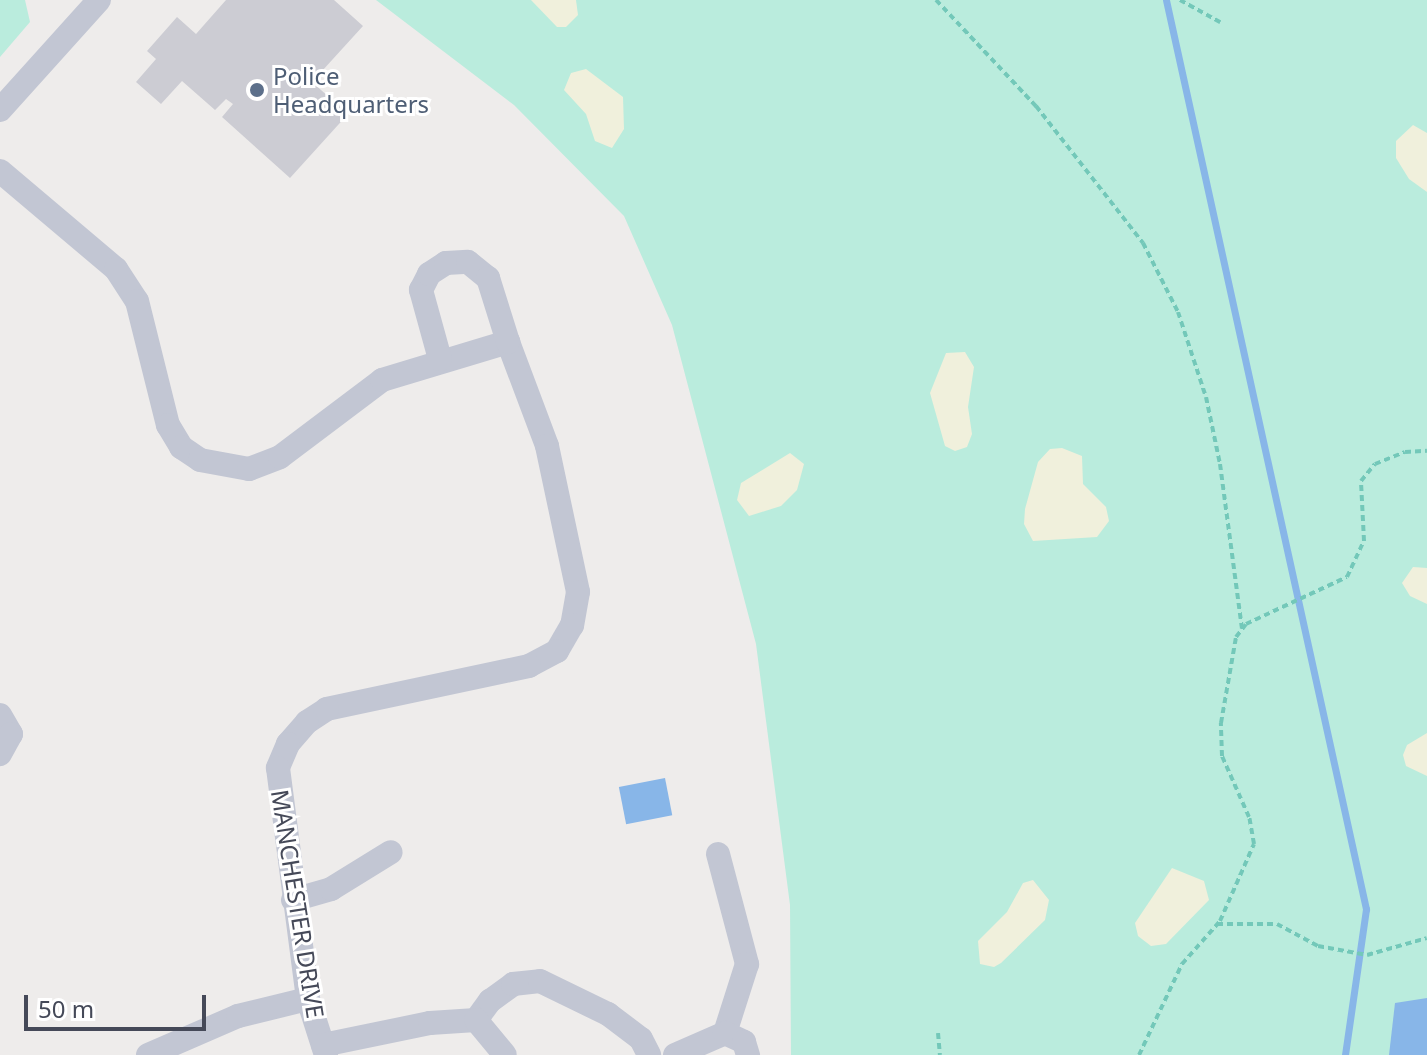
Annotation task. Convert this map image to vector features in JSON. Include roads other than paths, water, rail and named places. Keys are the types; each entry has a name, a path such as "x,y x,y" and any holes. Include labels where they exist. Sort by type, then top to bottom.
{"street":[{"path":"0,110 99,0"},
{"path":"0,171 116,269 137,301 168,425 181,447 200,460 249,469 280,457 382,380 440,359 508,342"},
{"name":"MANCHESTER DRIVE","path":"324,1050 308,999 293,900 278,768 288,744 307,722 358,700 529,666 557,651 572,625 578,592 547,446 488,278 468,262 446,263 429,274 421,290 440,359"},
{"path":"0,715 11,734 0,754"},
{"path":"293,900 331,889 391,852"},
{"path":"675,1055 725,1033 747,964 718,854"},
{"path":"324,1050 430,1023 476,1020 490,1001 513,984 540,981 608,1014 641,1039 649,1055"},
{"path":"148,1055 238,1016 308,999"},
{"path":"476,1020 505,1055"},
{"path":"725,1033 744,1042 748,1055"}],"water":[{"path":"665,778 672,815 626,824 619,787"},
{"path":"1427,998 1427,1055 1389,1055 1395,1003"}],"waterway":[{"path":"1166,0 1366,909 1345,1055"}],"place":[{"name":"Police Headquarters","path":"257,90"}]}
